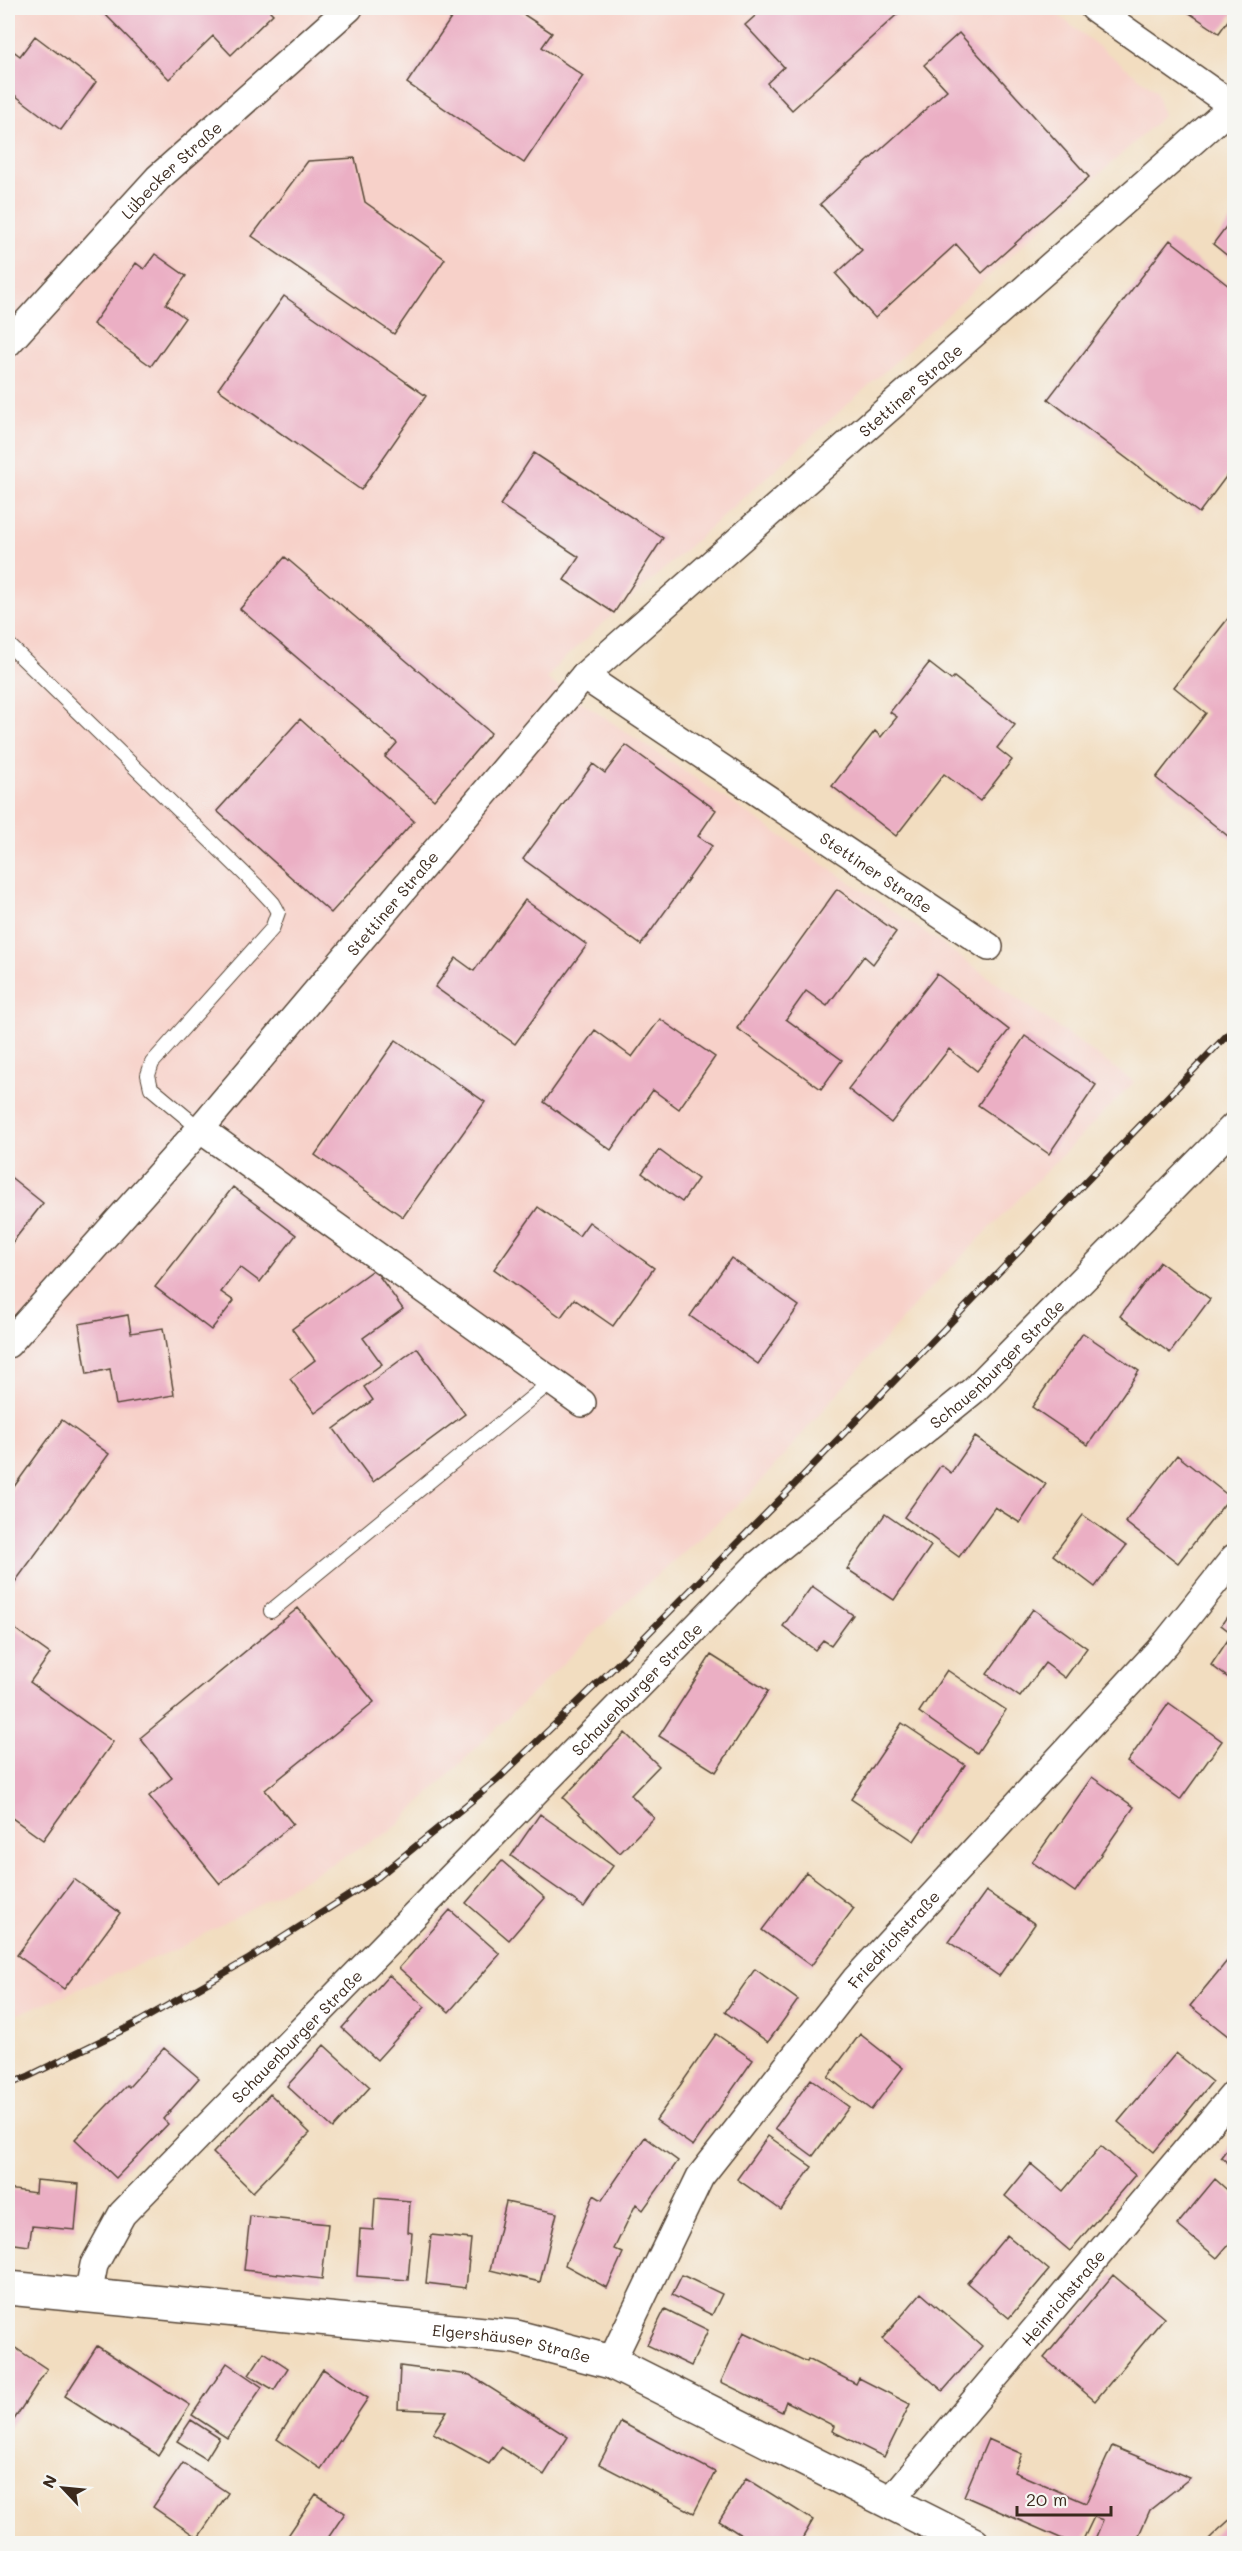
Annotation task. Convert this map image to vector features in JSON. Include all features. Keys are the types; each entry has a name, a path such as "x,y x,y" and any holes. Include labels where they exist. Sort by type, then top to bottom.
{"street":[{"name":"Lübecker Straße","path":"8,343 158,178 349,8"},
{"path":"1094,8 1234,105"},
{"name":"Stettiner Straße","path":"8,1341 200,1129 584,676 1234,105"},
{"name":"Stettiner Straße","path":"584,676 989,947"},
{"path":"200,1129 582,1402"},
{"name":"Schauenburger Straße","path":"88,2295 94,2265 122,2214 755,1567 974,1390 1231,1136"},
{"name":"Friedrichstraße","path":"611,2362 700,2176 855,1980 1166,1642 1234,1558"},
{"name":"Heinrichstraße","path":"890,2501 1234,2094"},
{"name":"Elgershäuser Straße","path":"8,2288 516,2337 611,2362 973,2544"}],"lane":[{"path":"8,644 260,889 278,912 272,928 152,1063 148,1075 151,1088 200,1129"},
{"path":"271,1611 552,1381"}],"shaded area":[{"path":"8,8 1049,8 1156,91 1163,116 906,352 559,663 547,679 938,941 1134,1082 919,1300 750,1494 622,1606 391,1831 179,1948 8,2018"}],"building":[{"path":"99,8 267,8 273,14 231,55 213,36 169,79"},
{"path":"458,8 482,8 490,13 494,8 514,8 552,33 542,47 583,76 524,163 407,83"},
{"path":"764,8 904,8 792,110 767,83 784,67 745,25"},
{"path":"1182,8 1234,8 1234,12 1219,33"},
{"path":"959,33 1089,177 982,273 956,244 875,318 836,274 862,250 820,204 947,90 924,65"},
{"path":"35,36 96,82 61,130 8,90 8,47 20,56"},
{"path":"355,158 365,202 445,259 394,334 252,236 308,161"},
{"path":"1234,216 1234,261 1213,244"},
{"path":"1170,240 1234,290 1234,466 1199,513 1048,399"},
{"path":"155,254 186,276 166,304 185,318 151,366 93,324 136,263 144,269"},
{"path":"284,296 426,396 361,490 218,389"},
{"path":"534,453 663,538 614,613 564,580 579,557 500,505"},
{"path":"285,557 491,733 434,800 385,757 397,743 240,609"},
{"path":"1234,611 1234,841 1156,778 1206,713 1174,687"},
{"path":"929,663 951,680 954,677 1015,725 997,748 1012,760 980,801 944,774 896,836 832,786 875,731 881,737 897,717 890,712"},
{"path":"300,719 414,821 331,913 217,811"},
{"path":"626,745 716,810 698,836 712,846 641,945 523,859 593,764 605,773"},
{"path":"837,889 896,932 873,964 864,956 827,1006 806,991 786,1019 842,1060 821,1089 737,1028"},
{"path":"525,900 587,945 515,1044 435,987 456,958 474,971"},
{"path":"937,974 1009,1030 977,1071 949,1049 891,1123 848,1089"},
{"path":"660,1019 715,1057 679,1109 653,1090 611,1150 544,1102 595,1030 632,1057"},
{"path":"1025,1036 1096,1085 1049,1154 978,1105"},
{"path":"396,1040 485,1102 403,1217 315,1155"},
{"path":"659,1150 698,1179 682,1202 642,1173"},
{"path":"8,1175 43,1203 8,1248"},
{"path":"233,1187 296,1235 260,1282 240,1267 221,1292 234,1301 211,1330 155,1287"},
{"path":"538,1207 579,1236 589,1222 654,1268 613,1326 574,1299 561,1317 494,1269"},
{"path":"731,1258 799,1306 758,1364 690,1316"},
{"path":"1160,1262 1210,1299 1170,1353 1120,1316"},
{"path":"374,1269 403,1309 363,1338 382,1364 315,1413 290,1379 315,1360 292,1329"},
{"path":"128,1315 131,1333 163,1328 174,1395 116,1405 110,1369 87,1374 79,1324"},
{"path":"1083,1333 1139,1371 1088,1445 1032,1407"},
{"path":"417,1348 465,1414 373,1482 334,1429 373,1400 364,1387"},
{"path":"62,1420 109,1454 15,1582 8,1576 8,1495"},
{"path":"975,1437 1046,1484 1020,1523 995,1507 959,1557 904,1517 941,1465 951,1473"},
{"path":"1177,1455 1230,1497 1178,1563 1125,1522"},
{"path":"885,1514 931,1546 894,1600 847,1569"},
{"path":"1083,1515 1126,1546 1095,1587 1053,1555"},
{"path":"812,1586 853,1615 831,1645 823,1640 815,1650 783,1626"},
{"path":"1234,1607 1234,1635 1221,1625"},
{"path":"298,1608 374,1702 265,1790 293,1824 220,1884 149,1796 172,1778 140,1738"},
{"path":"1033,1609 1087,1648 1065,1678 1045,1663 1020,1697 987,1674"},
{"path":"8,1624 50,1654 30,1682 113,1742 43,1840 8,1815"},
{"path":"1232,1634 1234,1636 1234,1682 1211,1665"},
{"path":"711,1655 768,1691 716,1772 659,1736"},
{"path":"947,1670 1006,1710 977,1753 919,1712"},
{"path":"1169,1703 1222,1741 1180,1800 1127,1762"},
{"path":"902,1723 965,1765 914,1841 851,1799"},
{"path":"625,1733 659,1766 631,1795 654,1818 620,1853 563,1798"},
{"path":"1092,1777 1134,1807 1075,1892 1032,1862"},
{"path":"540,1814 613,1866 584,1907 511,1856"},
{"path":"502,1861 545,1898 509,1940 466,1903"},
{"path":"806,1872 854,1908 811,1966 762,1930"},
{"path":"74,1879 120,1913 64,1989 17,1955"},
{"path":"986,1891 1035,1924 999,1976 949,1942"},
{"path":"450,1910 500,1954 449,2012 399,1968"},
{"path":"1227,1961 1234,1967 1233,2040 1190,2006"},
{"path":"755,1969 798,2000 768,2042 725,2012"},
{"path":"389,1975 425,2007 377,2060 342,2028"},
{"path":"716,2034 753,2060 693,2146 656,2120"},
{"path":"860,2034 903,2068 871,2110 828,2077"},
{"path":"324,2045 370,2087 333,2128 287,2086"},
{"path":"164,2048 199,2078 163,2119 168,2124 116,2178 75,2139 127,2085 129,2087"},
{"path":"1176,2053 1212,2082 1154,2152 1118,2122"},
{"path":"811,2079 849,2107 813,2156 775,2128"},
{"path":"270,2094 310,2133 253,2192 213,2153"},
{"path":"768,2136 812,2167 781,2210 737,2179"},
{"path":"645,2137 678,2161 643,2210 636,2204 614,2249 623,2253 607,2288 565,2265 594,2195 602,2200"},
{"path":"1234,2140 1234,2168 1221,2157"},
{"path":"1101,2146 1135,2175 1070,2251 1005,2196 1031,2164 1063,2191"},
{"path":"1215,2179 1234,2196 1234,2238 1217,2258 1177,2225"},
{"path":"36,2180 79,2184 75,2230 32,2226 29,2246 8,2243 8,2189 35,2193"},
{"path":"375,2198 410,2201 408,2232 412,2233 408,2280 357,2276 360,2229 373,2230"},
{"path":"506,2202 557,2213 540,2282 490,2270"},
{"path":"250,2216 328,2224 322,2279 244,2270"},
{"path":"431,2235 471,2239 466,2288 426,2283"},
{"path":"1007,2235 1049,2270 1009,2318 967,2283"},
{"path":"682,2275 722,2294 712,2315 672,2295"},
{"path":"1113,2275 1164,2318 1095,2401 1044,2358"},
{"path":"921,2293 982,2346 943,2391 882,2339"},
{"path":"665,2309 708,2330 691,2366 647,2345"},
{"path":"744,2332 807,2362 808,2359 856,2384 859,2378 910,2404 884,2457 832,2431 834,2426 786,2401 782,2412 721,2382"},
{"path":"8,2343 47,2369 8,2429"},
{"path":"97,2346 190,2405 158,2455 65,2396"},
{"path":"264,2352 288,2368 274,2390 249,2375"},
{"path":"227,2363 262,2387 227,2438 192,2415"},
{"path":"400,2366 470,2375 568,2437 544,2475 501,2447 489,2464 433,2433 447,2411 398,2409"},
{"path":"323,2369 368,2398 321,2469 277,2439"},
{"path":"191,2420 219,2438 206,2459 177,2441"},
{"path":"621,2422 715,2472 694,2513 599,2464"},
{"path":"988,2439 1022,2454 1014,2472 1086,2503 1112,2446 1190,2478 1150,2510 1135,2544 1093,2544 1103,2520 1094,2517 1081,2544 1074,2544 964,2496"},
{"path":"183,2463 228,2493 198,2538 153,2507"},
{"path":"746,2478 813,2520 799,2544 755,2544 719,2521"},
{"path":"316,2494 345,2513 324,2544 290,2544 285,2540"},
{"path":"1234,2516 1234,2544 1204,2544 1213,2535"}],"railway":[{"path":"8,2085 135,2024 249,1959 378,1877 497,1780 627,1655 794,1485 1234,1028"}]}
